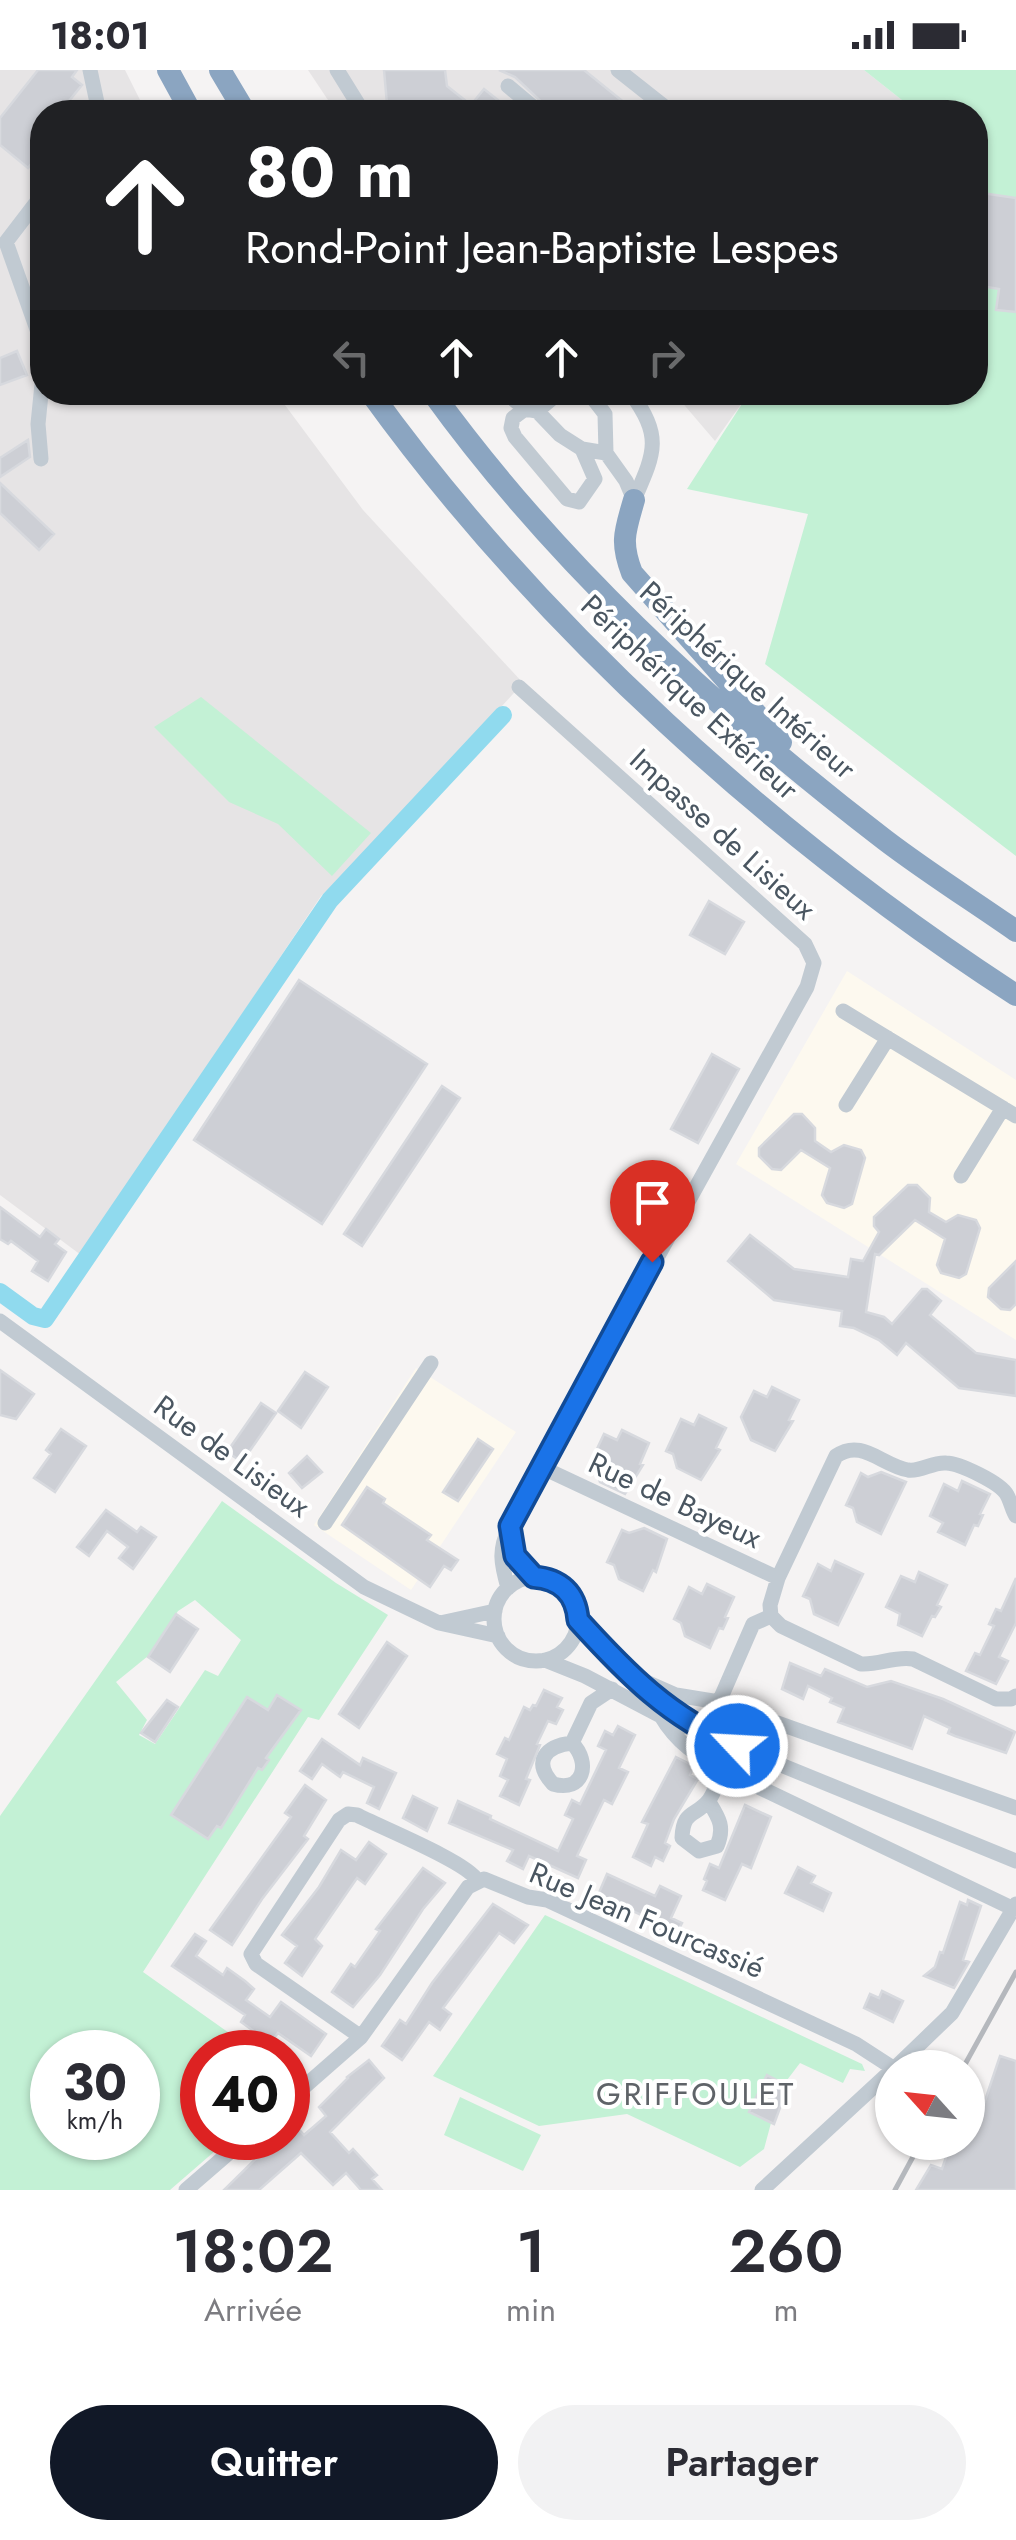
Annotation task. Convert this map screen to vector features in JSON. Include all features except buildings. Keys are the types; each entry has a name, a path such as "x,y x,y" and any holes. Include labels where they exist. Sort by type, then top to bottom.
{"highway":[{"path":"168,70 184,100"},
{"path":"220,70 238,100"},
{"name":"Périphérique Extérieur","path":"380,405 430,472 538,596 642,698 833,868 1016,995"},
{"name":"Périphérique Intérieur","path":"442,405 573,560 702,688 886,840 1016,931"},
{"path":"634,500 624,536 632,573 760,714 804,773"}],"street":[{"path":"90,70 96,100"},
{"path":"337,70 356,100"},
{"path":"618,70 656,100"},
{"path":"508,86 525,100"},
{"path":"30,208 3,241 30,314"},
{"path":"40,405 41,459"},
{"path":"524,405 582,449 606,453"},
{"path":"539,405 513,418 511,428 567,499 579,502 595,480 582,449"},
{"path":"599,405 606,414 606,453 626,480 634,500"},
{"path":"634,500 650,464 652,437 651,423 639,405"},
{"name":"Impasse de Lisieux","path":"519,687 805,944 814,962 807,987 541,1468"},
{"path":"844,1010 1009,1112 961,1176"},
{"path":"846,1104 888,1038"},
{"name":"Rue de Lisieux","path":"0,1321 364,1587 439,1623 498,1636"},
{"path":"325,1523 431,1363"},
{"name":"Rue de Bayeux","path":"508,1588 500,1545 541,1468 778,1578 836,1456 847,1448 861,1449 904,1470 916,1471 948,1462 995,1483 1006,1492 1016,1516"},
{"path":"510,1526 515,1556 534,1577"},
{"path":"534,1577 552,1580 565,1588 576,1604 578,1620 570,1644 545,1660 516,1656 498,1636 495,1611 508,1588 534,1577"},
{"path":"770,1616 778,1578"},
{"path":"439,1623 495,1611"},
{"path":"770,1616 782,1626 861,1664 872,1665 898,1656 996,1699 1011,1700 1016,1696"},
{"path":"719,1702 753,1624 770,1616"},
{"path":"578,1620 626,1672 701,1730"},
{"path":"545,1660 612,1689 661,1716 1016,1861"},
{"path":"626,1672 676,1695 719,1702 1016,1808"},
{"path":"585,1676 591,1703"},
{"path":"572,1743 591,1703 612,1689"},
{"path":"661,1716 691,1752 723,1770 1015,1906 952,2012 913,2050"},
{"path":"708,1802 723,1770"},
{"name":"Rue Jean Fourcassié","path":"361,2037 256,1964 251,1954 339,1820 348,1814 453,1862 476,1880 484,1879 528,1898 547,1900 875,2056"},
{"path":"310,2082 361,2037 476,1880"},
{"path":"762,2190 875,2086"},
{"path":"186,2190 221,2160"}],"shaded area":[{"path":"0,70 125,70 140,100 30,100 30,405 285,405 363,510 523,683 372,848 321,896 81,1255 0,1195"},
{"path":"308,70 864,70 902,100 328,100"},
{"path":"684,405 740,405 715,441"},
{"path":"847,971 1016,1080 1016,1340 736,1164"},
{"path":"416,1368 516,1432 411,1590 314,1525"}],"green space":[{"path":"864,70 1016,70 1016,856 765,664 808,514 687,489 741,405 988,405 988,100 902,100"},
{"path":"201,697 371,833 332,876 278,824 229,802 154,727"},
{"path":"222,1501 336,1583 388,1615 319,1720 308,1717 143,1972 225,2030 180,2030 180,2160 205,2160 170,2190 0,2190 0,1816","holes":["195,1600 241,1640 218,1676 205,1670 155,1744 139,1735 147,1720 116,1682 148,1656 178,1611"]},
{"path":"545,1915 862,2064 865,2071 850,2069 843,2083 800,2063 784,2084 767,2076 749,2112 771,2123 764,2149 740,2167 627,2114 539,2126 433,2076"},
{"path":"460,2097 541,2135 523,2171 444,2135"}],"waterway":[{"path":"0,1292 33,1316 45,1319 330,900 503,715"}],"railway":[{"path":"973,2050 1016,1972"},
{"path":"895,2190 911,2160"}],"district":[{"name":"GRIFFOULET","path":"696,2094"}],"route":[{"path":"652,1262 510,1526 513,1549 534,1577 552,1580 565,1588 576,1604 578,1620 651,1694 701,1730 737,1746"}]}
